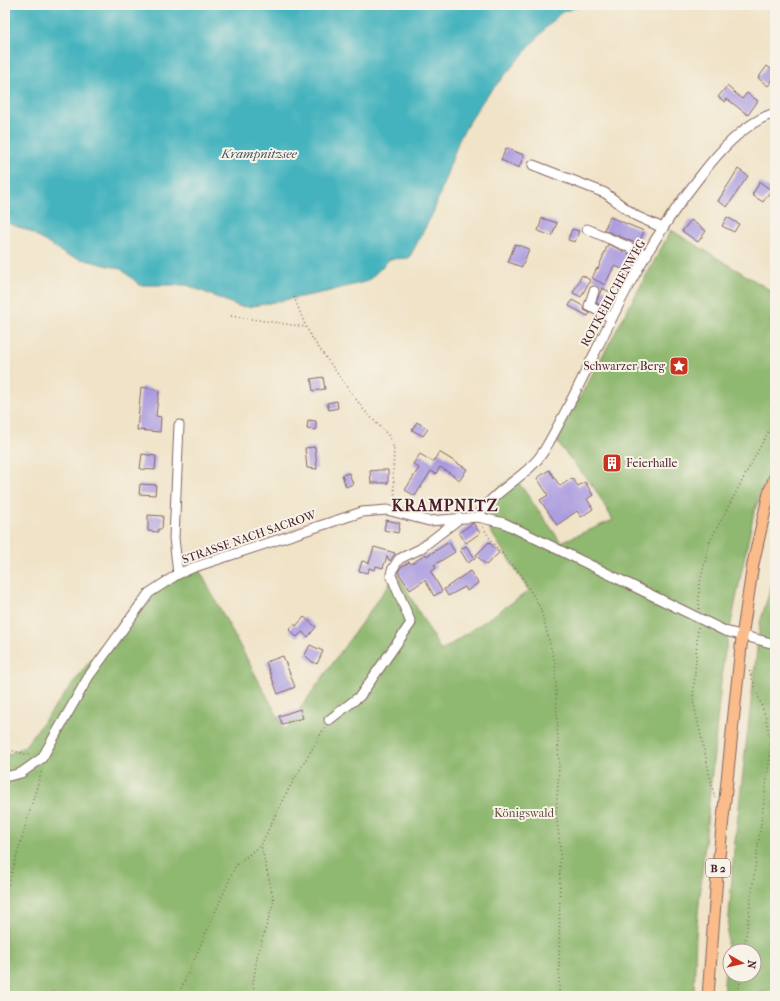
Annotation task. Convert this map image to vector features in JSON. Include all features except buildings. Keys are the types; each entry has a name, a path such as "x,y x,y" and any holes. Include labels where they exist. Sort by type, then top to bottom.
{"main road":[{"name":"B 2","path":"708,996 717,876 742,636 753,564 769,493 775,477"}],"street":[{"name":"ROTKEHLCHENWEG","path":"478,517 483,507 522,476 545,450 612,318 675,208 718,153 762,118 775,113"},
{"path":"532,165 605,193 636,216 663,228"},
{"path":"587,229 647,255"},
{"path":"594,291 589,306 612,318"},
{"path":"178,574 174,538 179,425"},
{"name":"STRASSE NACH SACROW","path":"5,777 21,774 42,758 89,676 149,593 178,574 362,512 387,510 429,521 478,517"},
{"path":"478,517 504,523 725,631 775,644"},
{"path":"329,720 360,696 411,623 392,581 392,570 399,559 420,549 460,518"}],"path":[{"path":"294,298 306,327 363,409 388,435 394,448 393,475 395,498 412,516"},
{"path":"231,316 306,327"},
{"path":"715,806 715,799 693,700 694,663 699,619 699,587 710,541 775,419"},
{"path":"478,517 492,542 522,575 540,607 555,662 559,768 556,814 560,845 559,996"},
{"path":"741,656 753,681 766,718 771,748 745,943"},
{"path":"178,996 236,865 261,845 284,797 329,720"},
{"path":"771,748 775,750"},
{"path":"5,749 42,758 42,774 5,896"},
{"path":"255,996 253,984 258,957 274,901 261,845"},
{"path":"738,996 740,983"},
{"path":"749,996 775,986"},
{"path":"5,987 8,996"}],"green space":[{"name":"Königswald","path":"671,230 775,293 775,456 754,512 723,662 696,934 694,996 5,996 5,756 24,747 144,591 195,562 285,730 397,573 441,651 529,591 475,507 514,476 561,542 613,520 595,489 556,441"},
{"path":"775,573 775,996 723,996 724,983 762,983 762,943 727,943 734,850 760,623"}],"water":[{"name":"Krampnitzsee","path":"5,5 584,5 562,12 545,29 484,99 460,137 433,213 409,258 390,259 368,281 326,292 248,307 238,306 187,285 140,285 121,269 66,255 29,231 5,222"}],"waterway":[{"path":"768,5 775,9"}],"place":[{"name":"Schwarzer Berg","path":"679,366"},
{"name":"Feierhalle","path":"612,463"}],"district":[{"name":"KRAMPNITZ","path":"445,505"}]}
